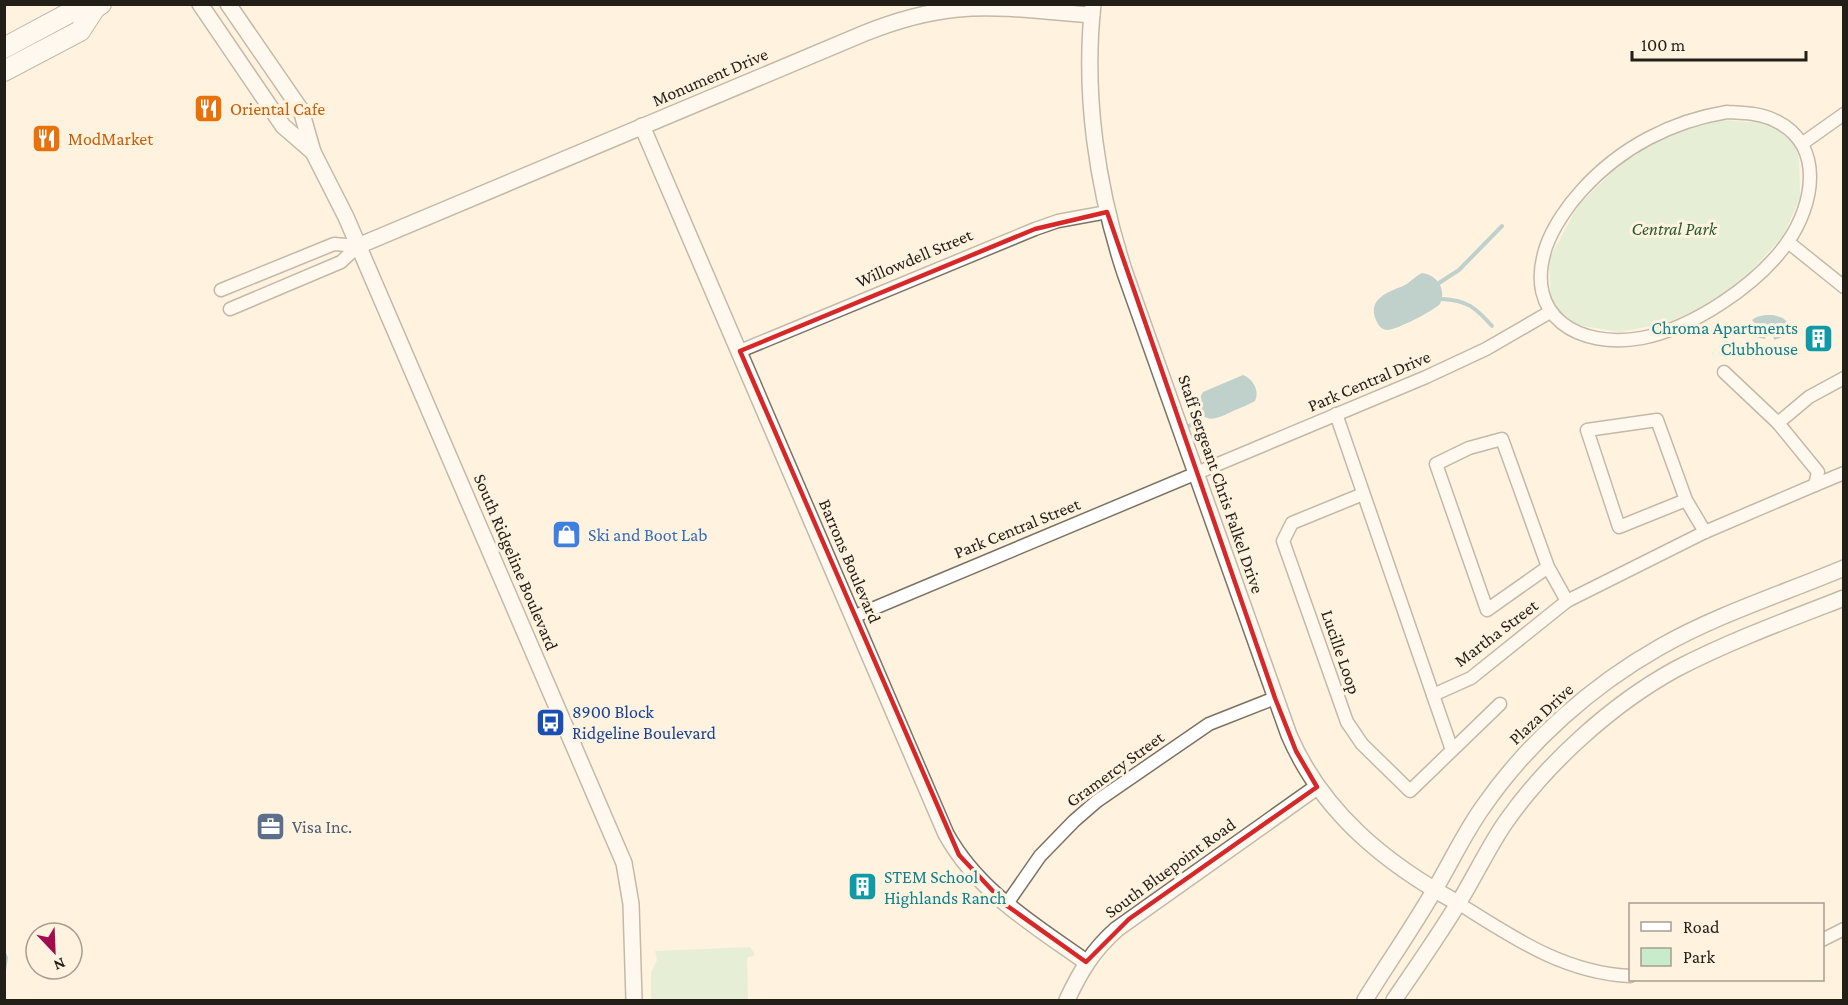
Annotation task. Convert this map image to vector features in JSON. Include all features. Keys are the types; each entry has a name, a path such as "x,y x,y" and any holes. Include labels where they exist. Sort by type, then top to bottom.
{"main road":[{"path":"4,48 73,11 98,6"},
{"path":"4,71 80,31 98,6"}],"street":[{"name":"South Ridgeline Boulevard","path":"200,4 283,126 313,152"},
{"name":"South Ridgeline Boulevard","path":"228,4 301,110 313,152 358,246 624,863 631,904 634,1000"},
{"name":"Monument Drive","path":"230,309 340,262 358,246 865,33 914,16 977,9 1093,10"},
{"name":"Staff Sergeant Chris Falkel Drive","path":"1093,10 1091,71 1094,130 1107,212 1125,273 1275,698 1296,751 1317,787 1347,822 1403,870 1458,903"},
{"path":"1727,112 1748,113 1772,119 1790,130 1803,143 1810,169 1809,188 1802,215 1788,242 1761,271 1719,305 1687,323 1650,336 1624,340 1592,338 1566,326 1550,312 1543,292 1542,277 1547,244 1560,220 1582,190 1625,152 1643,141 1699,118 1727,112"},
{"path":"1803,143 1844,114"},
{"name":"Barrons Boulevard","path":"642,126 949,840 976,876 1006,905 1086,962"},
{"name":"Willowdell Street","path":"740,351 1024,232 1058,221 1107,212"},
{"path":"1788,242 1844,286"},
{"name":"Monument Drive","path":"221,290 334,244 358,246"},
{"name":"Park Central Drive","path":"1196,473 1478,353 1550,312"},
{"path":"1724,372 1778,423 1818,472 1815,485"},
{"path":"1778,423 1809,397 1844,378"},
{"path":"1336,414 1452,750"},
{"path":"1686,500 1619,527 1587,430 1657,420 1686,500 1705,532"},
{"path":"1548,567 1487,610 1436,464 1469,448 1502,439 1548,567 1567,601"},
{"name":"Park Central Street","path":"853,617 1196,473"},
{"name":"Martha Street","path":"1433,695 1471,678 1567,601 1705,532 1844,473"},
{"name":"Lucille Loop","path":"1363,494 1292,523 1283,541 1347,722 1362,744 1410,791 1500,704"},
{"name":"Plaza Drive","path":"1365,1000 1482,808 1505,777 1557,723 1603,684 1662,646 1707,623 1844,568"},
{"path":"1394,1000 1458,903 1504,824 1527,795 1570,749 1620,706 1676,670 1718,648 1844,598"},
{"name":"Gramercy Street","path":"1006,905 1044,851 1098,801 1209,724 1275,698"},
{"name":"South Bluepoint Road","path":"1067,1000 1086,962 1105,939 1129,919 1317,787"},
{"path":"1458,903 1534,950 1580,967 1629,976"},
{"path":"1824,939 1844,929"}],"highlighted area":[{"path":"1107,212 1275,698 1296,751 1317,787 1129,919 1086,962 1006,905 959,855 740,351 1035,229"}],"green space":[{"name":"Central Park","path":"1719,120 1767,123 1793,142 1799,158 1800,198 1783,236 1744,279 1704,307 1666,323 1620,332 1577,325 1551,305 1549,259 1579,204 1619,166 1662,138"},
{"path":"750,947 754,956 748,957 747,960 748,1000 651,1000 651,972 657,960 655,951"}],"water":[{"path":"1422,273 1432,277 1439,284 1442,293 1440,304 1422,316 1397,327 1386,330 1381,328 1374,313 1374,307 1380,297 1406,285"},
{"path":"1773,315 1783,318 1790,325 1787,326 1789,332 1774,340 1773,334 1766,334 1765,339 1756,337 1751,332 1755,329 1752,320 1759,316"},
{"path":"1243,375 1255,386 1257,393 1255,401 1216,418 1206,418 1202,415 1198,401 1203,392"}],"waterway":[{"path":"1439,283 1459,270 1502,226"},
{"path":"1442,299 1465,303 1481,314 1492,326"},
{"path":"1189,426 1204,415"},
{"path":"4,953 6,958 4,970"}],"place":[{"name":"Oriental Cafe","path":"209,109"},
{"name":"ModMarket","path":"47,139"},
{"name":"Chroma Apartments Clubhouse","path":"1819,338"},
{"name":"Ski and Boot Lab","path":"567,535"},
{"name":"8900 Block Ridgeline Boulevard","path":"551,722"},
{"name":"Visa Inc.","path":"271,827"},
{"name":"STEM School Highlands Ranch","path":"863,887"}]}
